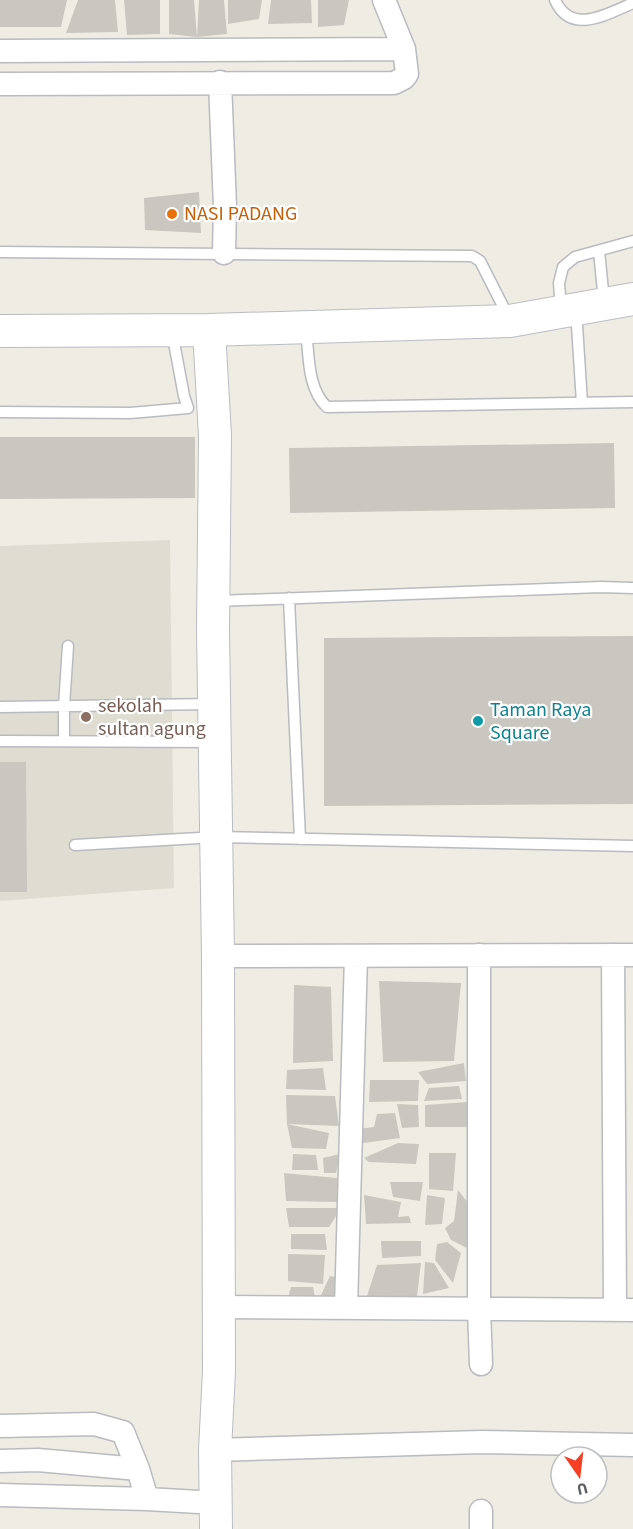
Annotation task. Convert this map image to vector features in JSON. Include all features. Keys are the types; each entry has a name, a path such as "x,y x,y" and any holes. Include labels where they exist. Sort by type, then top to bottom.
{"street":[{"path":"0,84 394,83 407,74 404,49 384,0"},
{"path":"0,51 404,49"},
{"path":"255,50 255,82"},
{"path":"157,51 158,83"},
{"path":"220,82 225,207 224,253"},
{"path":"0,331 209,330 510,321 594,306"},
{"path":"0,1495 147,1498 216,1516 215,1450 219,1371 215,436 209,330"},
{"path":"479,955 481,1364"},
{"path":"218,956 623,955 624,1310 218,1307"},
{"path":"346,1308 356,956"},
{"path":"0,1426 94,1424 123,1432 147,1498"},
{"path":"215,1450 481,1442 633,1445"},
{"path":"0,1461 38,1460 138,1469"}],"lane":[{"path":"555,0 566,16 577,20 590,20 633,3"},
{"path":"594,306 559,284 563,267 575,257 633,242"},
{"path":"582,403 599,251"},
{"path":"0,252 472,256 480,261 510,321"},
{"path":"306,327 313,385 318,399 327,407 633,402"},
{"path":"0,412 130,413 188,408 172,330"},
{"path":"214,601 601,587 633,588"},
{"path":"288,598 300,839"},
{"path":"64,741 68,646"},
{"path":"0,707 215,704"},
{"path":"0,741 215,742"},
{"path":"75,845 217,837 633,846"}],"shaded area":[{"name":"sekolah sultan agung","path":"170,540 174,888 0,901 0,546"}],"building":[{"path":"0,0 67,0 61,27 0,27"},
{"path":"78,0 115,0 118,32 66,33"},
{"path":"124,0 160,0 160,34 127,35"},
{"path":"169,0 194,0 197,37 169,34"},
{"path":"199,0 224,0 227,34 197,37"},
{"path":"228,0 262,0 259,19 228,24"},
{"path":"271,0 311,0 312,23 268,24"},
{"path":"318,0 349,0 344,25 318,27"},
{"name":"NASI PADANG","path":"199,192 201,233 145,230 144,198"},
{"path":"0,437 195,437 195,498 0,499"},
{"path":"614,443 615,508 290,513 289,448"},
{"name":"Taman Raya Square","path":"633,636 633,804 324,806 324,638"},
{"path":"0,762 26,762 27,892 0,892"},
{"path":"379,981 461,983 454,1061 383,1062"},
{"path":"294,985 331,987 333,1061 293,1063"},
{"path":"464,1063 466,1081 427,1084 418,1072"},
{"path":"323,1068 326,1090 286,1089 287,1070"},
{"path":"370,1080 419,1080 418,1101 369,1102"},
{"path":"459,1086 462,1099 424,1101 429,1088"},
{"path":"286,1095 335,1096 339,1126 287,1124"},
{"path":"467,1102 467,1127 425,1127 425,1105"},
{"path":"397,1104 418,1105 419,1127 402,1128"},
{"path":"395,1113 400,1138 357,1144 358,1129 374,1127 377,1114"},
{"path":"287,1124 329,1133 326,1149 292,1148"},
{"path":"398,1143 419,1144 416,1164 369,1162 364,1158"},
{"path":"429,1153 456,1153 453,1191 429,1189"},
{"path":"293,1154 316,1155 318,1170 292,1170"},
{"path":"340,1154 336,1173 324,1173 323,1158"},
{"path":"284,1173 337,1178 338,1202 286,1201"},
{"path":"390,1182 423,1182 420,1201 393,1197"},
{"path":"458,1190 472,1208 471,1250 451,1240 445,1228 454,1221"},
{"path":"364,1195 401,1202 398,1217 409,1216 411,1223 366,1224"},
{"path":"427,1195 445,1198 442,1224 425,1225"},
{"path":"286,1208 341,1208 329,1227 289,1227"},
{"path":"291,1234 325,1234 327,1250 291,1249"},
{"path":"381,1241 421,1241 421,1256 382,1258"},
{"path":"447,1242 461,1253 453,1283 435,1260 437,1244"},
{"path":"288,1254 325,1255 323,1284 288,1281"},
{"path":"425,1262 434,1263 449,1288 423,1294"},
{"path":"421,1263 417,1297 367,1296 377,1265"},
{"path":"330,1276 340,1278 340,1295 320,1297"},
{"path":"291,1287 313,1287 315,1297 288,1298"}],"place":[{"name":"NASI PADANG","path":"172,214"},
{"name":"sekolah sultan agung","path":"86,717"},
{"name":"Taman Raya Square","path":"478,721"}]}
